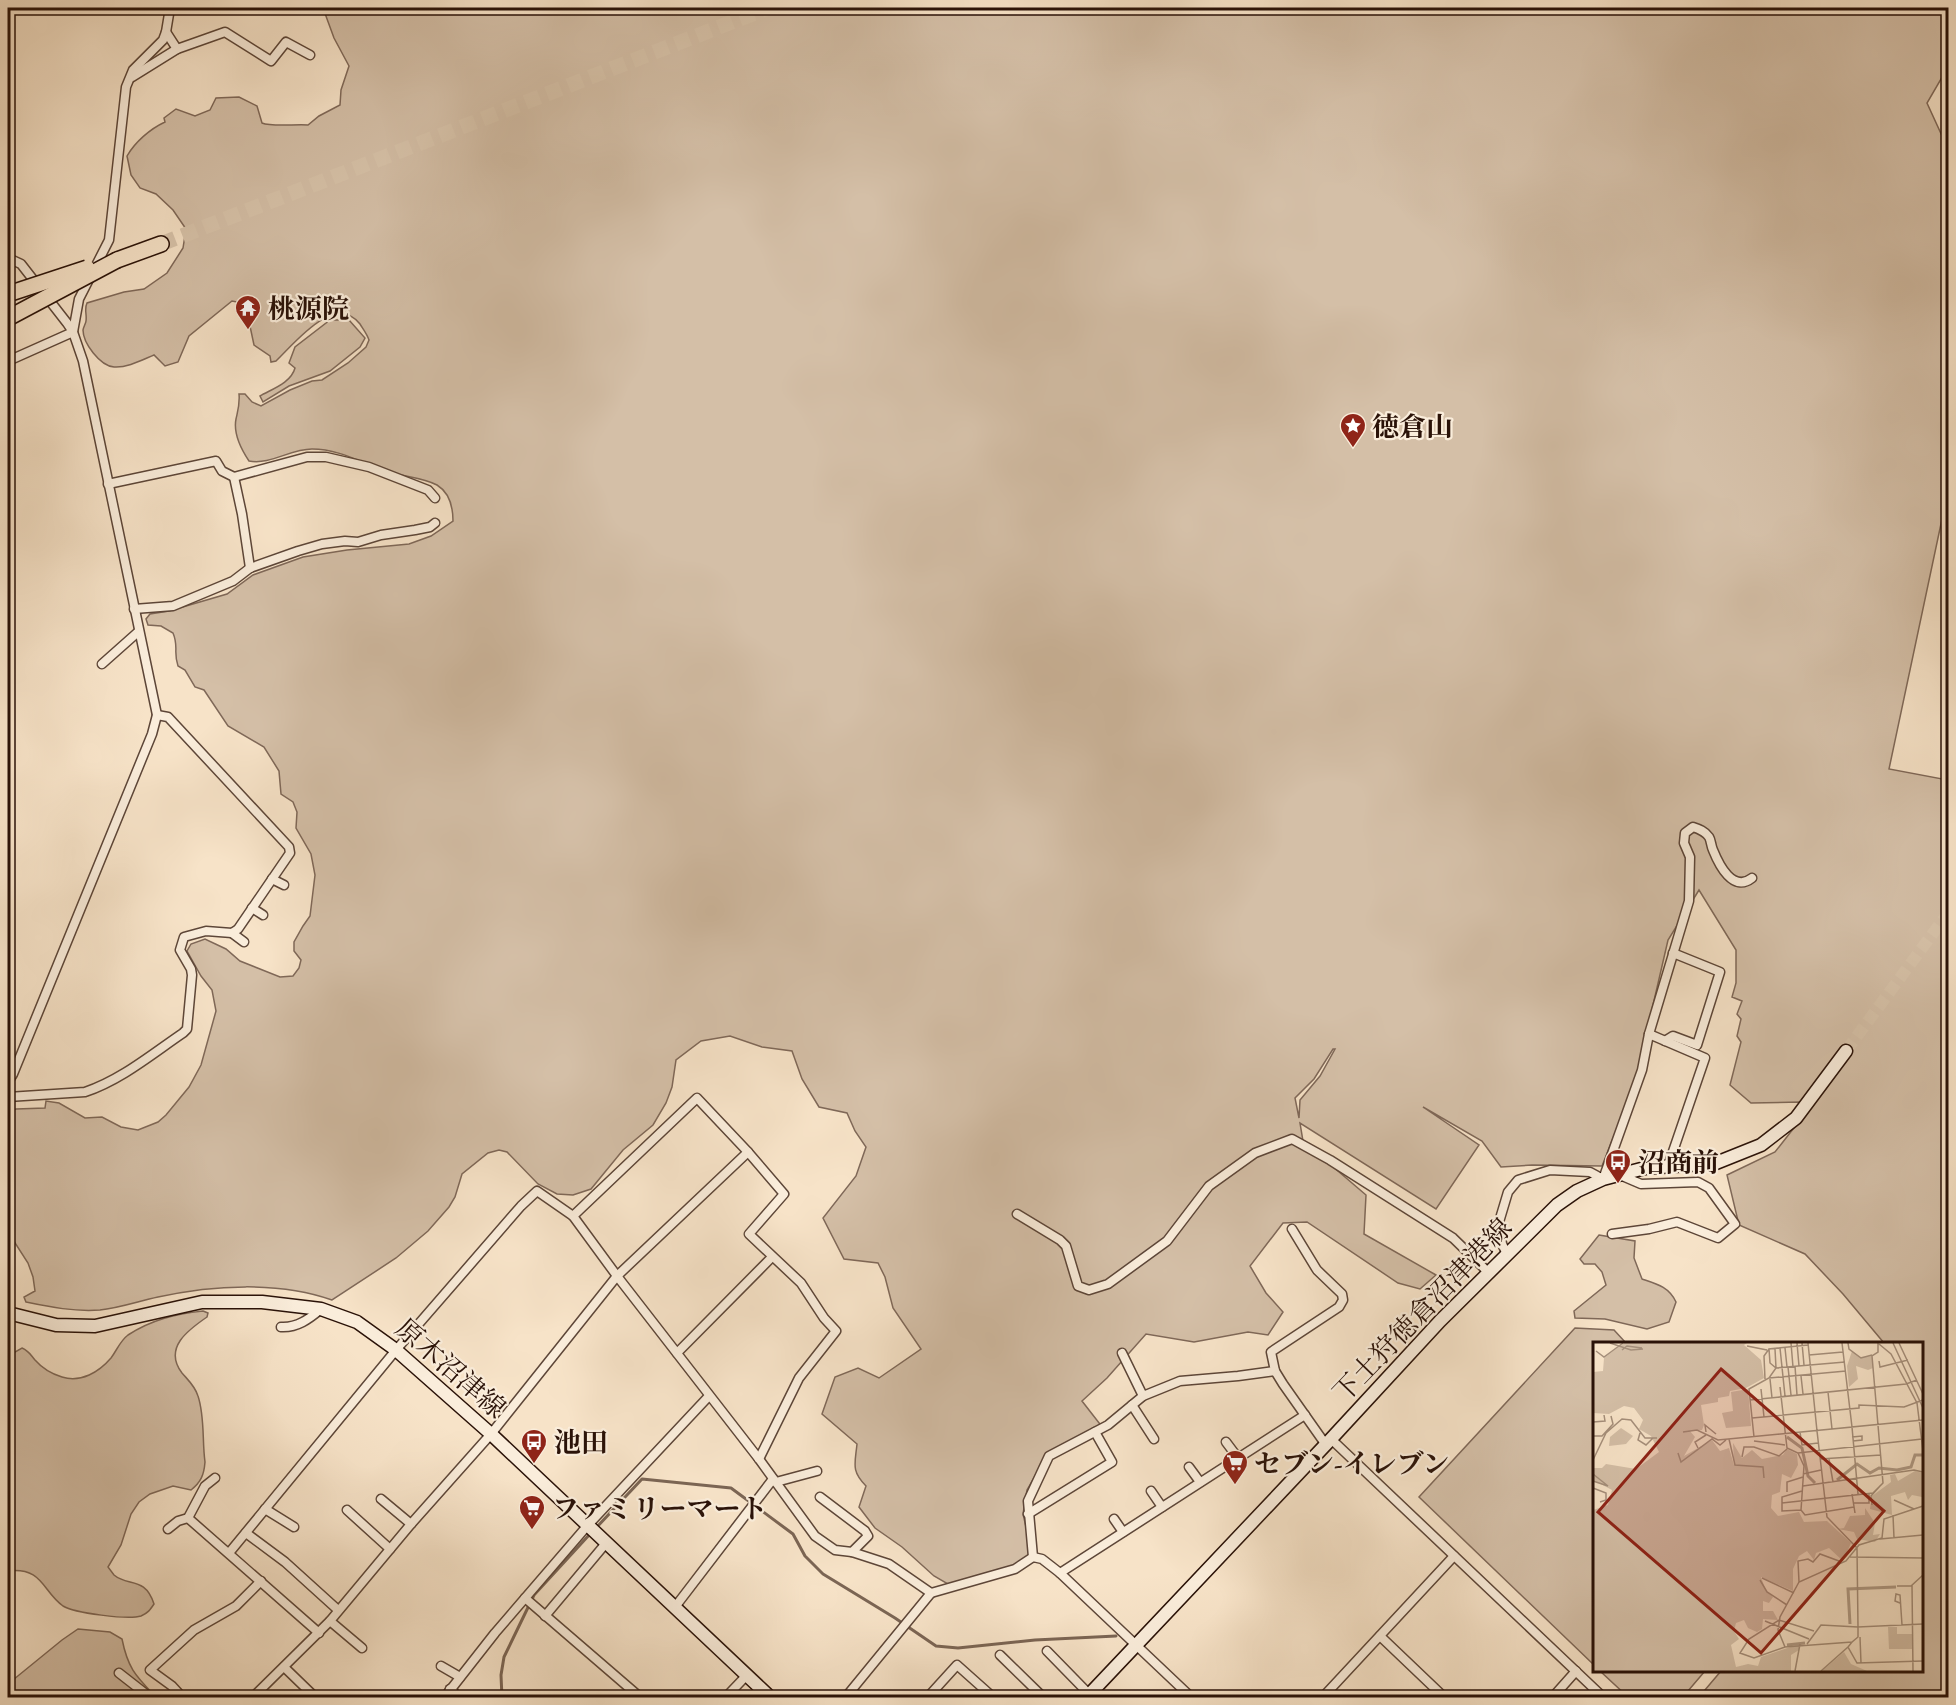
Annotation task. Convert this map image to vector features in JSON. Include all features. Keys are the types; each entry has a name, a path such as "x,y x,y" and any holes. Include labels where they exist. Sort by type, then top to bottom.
{"highway":[{"path":"8,294 161,244"},
{"path":"8,318 117,260"}],"main road":[{"name":"下土狩徳倉沼津港線","path":"1088,1696 1329,1442 1440,1321 1557,1205 1577,1191 1603,1179 1645,1168 1716,1163 1761,1144 1796,1118 1846,1051"},
{"name":"原木沼津線","path":"8,1313 56,1325 95,1326 202,1302 262,1302 321,1309 357,1322 396,1350 491,1434 771,1698"}],"street":[{"path":"73,332 79,299 109,240 126,87 141,60 163,40 170,8"},
{"path":"166,32 177,49"},
{"path":"129,79 177,49 225,32 271,61 286,42 310,55"},
{"path":"8,258 26,269 73,332 83,361 157,715 152,734 86,898 8,1082"},
{"path":"8,361 73,332"},
{"path":"108,484 216,461 222,471 234,477 307,457 326,457 379,471 428,489 435,498"},
{"path":"234,477 250,568"},
{"path":"134,609 173,606 233,581 250,568 322,544 358,542 381,535 430,527 435,523"},
{"path":"102,664 138,632"},
{"path":"157,715 168,717 289,847 290,853 238,929 232,933"},
{"path":"1507,1254 1502,1244 1499,1222 1508,1192 1518,1180 1550,1170 1590,1172 1603,1179 1642,1070 1649,1034 1689,901 1690,857 1684,843 1685,833 1692,827 1702,830 1709,837 1720,866 1730,878 1738,882 1747,882 1752,878"},
{"path":"272,879 284,885"},
{"path":"252,908 263,915"},
{"path":"8,1097 85,1092 130,1070 187,1029 192,975 182,955 180,944 184,937 206,932 232,933 244,942"},
{"path":"1665,1041 1672,1036 1697,1045 1720,972 1673,953"},
{"path":"1649,1034 1705,1058 1668,1166"},
{"path":"573,1216 697,1098 784,1194 749,1234 801,1283 824,1317 837,1331 799,1378 759,1460"},
{"path":"1017,1214 1066,1246 1078,1286 1089,1290 1108,1284 1167,1241 1209,1186 1255,1153 1292,1139 1330,1160 1453,1238 1488,1272"},
{"path":"252,1698 330,1621 411,1524 491,1434 617,1276 748,1152"},
{"path":"1612,1233 1649,1229 1677,1222 1718,1238 1735,1224 1709,1188 1698,1182 1641,1184 1620,1174"},
{"path":"229,1553 396,1350 521,1206 537,1191 573,1216 815,1536 835,1550 852,1552 889,1564 931,1593"},
{"path":"1292,1229 1317,1270 1342,1294 1343,1300 1339,1307 1271,1352 1275,1371 1305,1415 1329,1442 1604,1698"},
{"path":"676,1353 772,1257"},
{"path":"281,1327 293,1328 321,1309"},
{"path":"1122,1353 1143,1396"},
{"path":"1033,1557 1028,1502 1049,1456 1108,1425 1143,1396 1180,1381 1275,1371"},
{"path":"444,1698 525,1598 589,1525 709,1396"},
{"path":"1132,1405 1154,1439"},
{"path":"1060,1573 1305,1415"},
{"path":"1028,1514 1112,1462 1095,1432"},
{"path":"1226,1442 1238,1458"},
{"path":"1189,1467 1200,1482"},
{"path":"675,1607 774,1481 817,1471"},
{"path":"168,1529 178,1521 188,1518 205,1486 215,1478"},
{"path":"1151,1491 1162,1507"},
{"path":"820,1497 865,1531 868,1536 852,1552"},
{"path":"381,1499 411,1524"},
{"path":"265,1509 294,1527"},
{"path":"347,1510 390,1549"},
{"path":"188,1518 319,1633"},
{"path":"1114,1519 1123,1532"},
{"path":"246,1533 285,1562 338,1610"},
{"path":"545,1616 603,1539"},
{"path":"1322,1698 1454,1556"},
{"path":"845,1698 931,1593 1015,1569 1033,1557 1042,1558 1060,1573 1192,1698"},
{"path":"183,1698 172,1686 150,1670 194,1630 236,1606 261,1581"},
{"path":"525,1598 641,1698"},
{"path":"330,1621 362,1648"},
{"path":"1380,1636 1444,1698"},
{"path":"1047,1651 1088,1696"},
{"path":"1000,1655 1044,1698"},
{"path":"927,1698 957,1665 994,1698"},
{"path":"441,1666 460,1677"},
{"path":"284,1667 316,1698"},
{"path":"1552,1698 1576,1671"},
{"path":"119,1673 151,1698"},
{"path":"725,1698 747,1675"},
{"path":"450,1689 460,1698"}],"shaded area":[{"path":"323,8 1948,8 1948,67 1927,103 1948,149 1948,516 1942,519 1889,769 1948,780 1948,1697 1699,1697 1720,1672 1923,1672 1923,1342 1883,1342 1843,1294 1805,1254 1739,1225 1727,1175 1775,1152 1804,1115 1801,1102 1751,1103 1730,1085 1741,1042 1737,1036 1741,1019 1737,1014 1742,1001 1732,997 1736,983 1736,950 1699,890 1668,940 1635,1083 1602,1166 1501,1167 1482,1141 1423,1107 1479,1145 1436,1209 1300,1123 1303,1141 1366,1195 1364,1234 1436,1275 1420,1289 1398,1283 1307,1222 1283,1223 1250,1266 1266,1293 1283,1312 1268,1335 1248,1332 1194,1342 1146,1334 1107,1378 1082,1401 1103,1428 1046,1457 1027,1490 1023,1514 1033,1557 1005,1571 953,1587 934,1576 902,1547 875,1528 859,1507 866,1486 856,1471 857,1444 822,1414 835,1377 858,1368 879,1378 921,1349 893,1308 885,1277 878,1263 844,1259 823,1218 856,1176 866,1147 847,1113 819,1107 802,1079 792,1051 762,1047 730,1036 701,1041 676,1060 672,1087 653,1125 623,1150 591,1189 573,1195 557,1194 538,1184 507,1152 499,1150 488,1153 462,1174 455,1197 428,1231 396,1258 332,1300 290,1290 245,1287 179,1293 100,1310 72,1310 26,1302 24,1297 35,1291 33,1277 28,1263 8,1232 8,1111 45,1108 46,1101 59,1103 85,1118 102,1117 121,1127 138,1130 158,1122 189,1087 201,1065 216,1011 212,990 187,951 191,944 205,939 226,949 240,961 280,977 293,976 301,960 294,951 294,942 310,916 315,875 311,854 296,828 297,812 293,802 281,794 279,771 264,747 228,726 204,690 195,687 185,670 178,666 173,633 161,626 148,625 146,619 150,614 169,611 227,594 253,575 303,557 409,544 431,536 453,521 448,496 437,485 421,479 392,473 343,454 323,450 296,451 265,461 249,461 241,446 235,425 239,394 245,394 252,402 261,406 290,390 312,381 322,380 348,363 366,347 369,340 360,324 350,316 339,314 327,317 304,333 276,361 271,362 270,356 254,345 247,312 242,303 232,301 189,336 178,362 165,366 154,355 124,366 109,366 93,353 84,335 87,303 124,292 144,289 167,273 183,248 186,229 173,210 156,194 140,188 131,175 127,156 134,146 148,132 165,122 164,118 176,109 195,116 210,110 216,98 239,97 257,106 262,123 308,125 319,116 340,105 341,90 349,66 334,38","holes":["1335,1049 1320,1076 1300,1100 1299,1118 1295,1098 1314,1079"]},
{"path":"330,320 349,320 365,338 360,347 330,371 289,386 263,402 260,396 281,385 293,373 295,368 289,363 295,347"},
{"path":"1599,1235 1635,1241 1634,1258 1642,1279 1666,1289 1676,1302 1669,1322 1647,1329 1605,1319 1575,1318 1574,1311 1606,1285 1602,1272 1595,1264 1584,1264 1580,1259"},
{"path":"203,1311 208,1313 207,1317 180,1340 175,1356 182,1373 195,1389 200,1404 205,1462 203,1474 191,1490 173,1486 150,1494 139,1502 131,1514 121,1545 108,1567 119,1579 146,1589 154,1604 145,1614 134,1617 69,1609 56,1600 35,1576 20,1571 8,1571 8,1356 22,1348 47,1370 62,1377 76,1379 95,1372 111,1358 128,1335 145,1325 164,1318"},
{"path":"1575,1328 1614,1330 1625,1342 1593,1342 1593,1664 1419,1497"},
{"path":"78,1629 110,1632 122,1639 127,1658 134,1671 156,1697 8,1697 8,1684"},
{"path":"1601,1672 1704,1672 1682,1698 1628,1697"}],"waterway":[{"path":"595,1529 642,1479 731,1488 793,1534 805,1556 823,1574 936,1646 958,1648 1035,1640 1116,1636"},
{"path":"502,1698 501,1675 504,1657 534,1595 590,1534"}],"tunnel":[{"path":"161,244 768,8"},
{"path":"1846,1051 1948,913"}],"place":[{"name":"桃源院","path":"248,331"},
{"name":"徳倉山","path":"1353,449"},
{"name":"沼商前","path":"1618,1185"},
{"name":"池田","path":"534,1465"},
{"name":"セブン-イレブン","path":"1235,1486"},
{"name":"ファミリーマート","path":"532,1531"}]}
